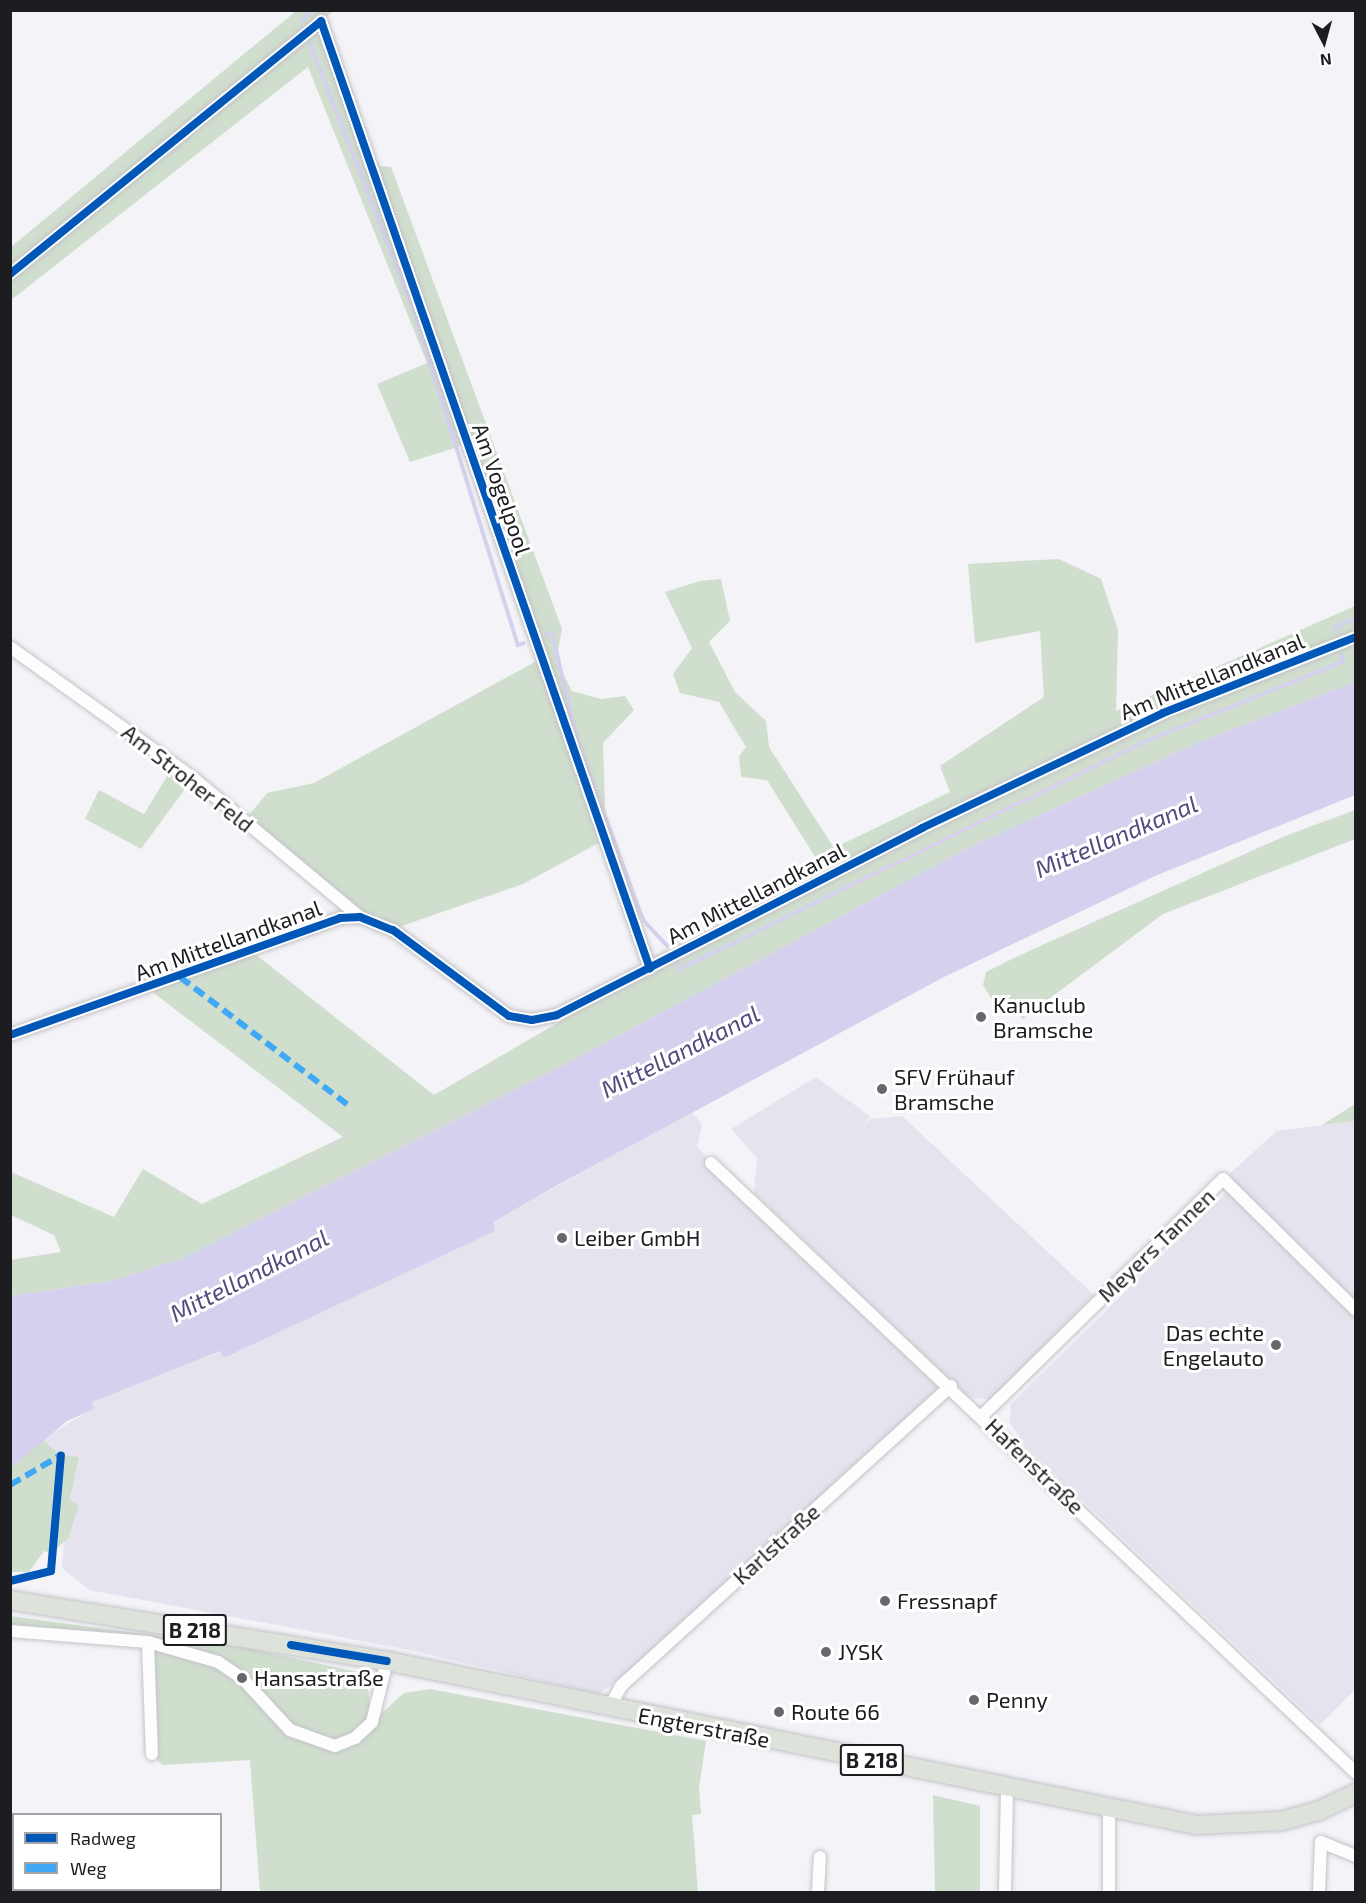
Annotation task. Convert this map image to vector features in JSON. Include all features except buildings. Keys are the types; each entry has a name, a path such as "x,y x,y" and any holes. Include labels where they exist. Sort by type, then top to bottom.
{"main road":[{"name":"Engterstraße","path":"10,1600 387,1661 609,1708 1197,1825 1243,1826 1282,1821 1318,1811 1356,1793"}],"street":[{"name":"Am Vogelpool","path":"10,274 321,21 650,969"},
{"name":"Am Mittellandkanal","path":"10,1035 340,918 360,917 393,930 509,1016 532,1020 557,1015 922,828 1163,713 1356,637"},
{"name":"Am Stroher Feld","path":"10,647 193,778 360,917"},
{"name":"Hafenstraße","path":"711,1163 951,1386 1356,1773"},
{"name":"Meyers Tannen","path":"982,1416 1223,1179 1356,1310"},
{"name":"Karlstraße","path":"609,1708 621,1686 951,1386"},
{"path":"10,1631 148,1642 218,1662 242,1678 290,1730 335,1746 355,1738 372,1722 387,1661"},
{"path":"148,1642 152,1754"},
{"path":"1005,1893 1007,1786"},
{"path":"1108,1893 1109,1808"},
{"path":"1319,1893 1322,1842 1356,1856"},
{"path":"818,1893 820,1857"}],"shaded area":[{"path":"816,1077 870,1116 861,1131 870,1119 902,1116 1094,1295 991,1399 968,1398 754,1193 757,1158 731,1129"},
{"path":"692,1112 702,1125 697,1146 711,1163 951,1386 616,1683 597,1694 410,1650 89,1590 62,1568 64,1542 79,1505 70,1501 79,1458 61,1455 42,1439 93,1409 91,1402 221,1351 225,1358 494,1231 492,1222"},
{"path":"1355,1121 1355,1689 1320,1725 1026,1447 1010,1423 1011,1404 1236,1183 1229,1174 1277,1131"}],"green space":[{"path":"296,11 333,11 321,21 371,165 391,167 562,629 556,661 572,691 601,699 625,696 634,710 603,743 606,839 523,884 396,928 377,915 356,921 240,826 267,793 314,783 542,658 467,444 410,462 377,384 427,363 308,67 11,300 11,247"},
{"path":"1059,559 1101,579 1118,630 1116,711 1355,606 1355,682 1197,743 968,848 564,1065 181,1259 112,1281 11,1296 10,1260 61,1252 54,1235 11,1215 11,1172 114,1217 143,1169 202,1204 343,1137 151,991 255,954 434,1095 650,969 827,876 767,780 741,777 739,757 746,747 719,702 680,693 673,674 692,648 665,592 700,581 721,579 730,621 709,642 735,692 766,721 769,747 834,848 950,792 940,766 1044,697 1040,631 975,643 968,564"},
{"path":"174,765 193,778 141,849 85,819 99,790 144,814"},
{"path":"1355,810 1355,839 1163,914 1022,1019 1010,999 994,1003 983,985 986,972 1018,956 1285,836"},
{"path":"1355,1104 1355,1121 1322,1125"},
{"path":"42,1439 61,1455 79,1457 70,1500 79,1505 68,1539 51,1553 44,1551 29,1572 11,1572 11,1468"},
{"path":"10,1616 252,1649 358,1672 368,1689 372,1722 404,1693 430,1689 706,1741 699,1788 701,1814 692,1815 698,1892 260,1892 250,1760 162,1765 152,1754 148,1642 11,1631"},
{"path":"933,1795 980,1806 980,1892 935,1892"}],"water":[{"name":"Mittellandkanal","path":"1355,682 1355,795 1155,876 942,978 554,1187 493,1222 495,1231 224,1358 220,1351 92,1402 94,1409 67,1421 11,1468 11,1296 112,1281 181,1259 564,1065 968,848 1197,743"}],"waterway":[{"path":"302,20 314,10"},
{"path":"310,44 415,315 518,645 524,643"},
{"path":"1337,632 1336,627 1356,618"},
{"path":"546,635 552,633 577,739 638,907 644,921 667,946"},
{"path":"677,962 680,969 1146,741 1343,662 1341,655"}],"marked path":[{"path":"180,977 348,1105"},
{"path":"10,1485 61,1455"}],"cycle path":[{"path":"10,274 321,21 650,969"},
{"path":"10,1035 340,918 360,917 393,930 509,1016 532,1020 557,1015 922,828 1163,713 1356,637"},
{"path":"10,1581 51,1571 61,1455"},
{"path":"291,1645 387,1661"}],"place":[{"name":"Kanuclub Bramsche","path":"981,1017"},
{"name":"SFV Frühauf Bramsche","path":"882,1089"},
{"name":"Leiber GmbH","path":"562,1238"},
{"name":"Das echte Engelauto","path":"1276,1345"},
{"name":"Fressnapf","path":"885,1601"},
{"name":"JYSK","path":"826,1652"},
{"name":"Hansastraße","path":"242,1678"},
{"name":"Penny","path":"974,1700"},
{"name":"Route 66","path":"779,1712"}]}
